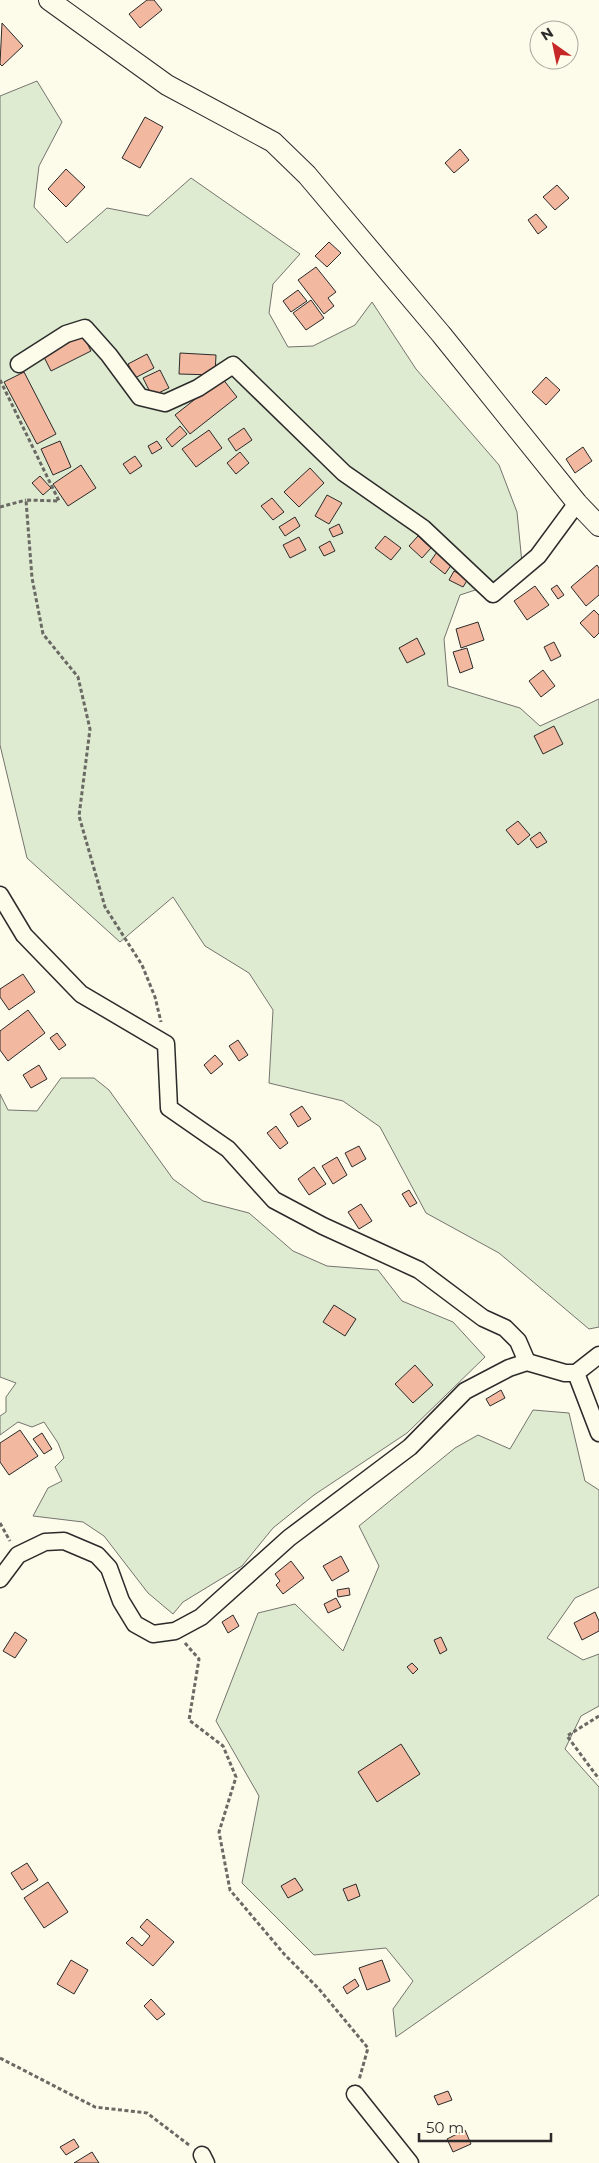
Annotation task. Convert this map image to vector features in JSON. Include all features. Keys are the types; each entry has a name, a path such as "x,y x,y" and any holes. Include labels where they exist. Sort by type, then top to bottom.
{"street":[{"path":"49,0 167,86 273,142 307,175 410,296 577,503 599,526"},
{"path":"19,364 66,334 84,328 109,355 140,397 164,403 198,388 233,365 344,474 423,528 493,594 538,556 577,503"},
{"path":"0,894 24,935 81,994 166,1044 169,1108 228,1149 274,1200 323,1226 419,1270 483,1318 505,1328 518,1341 527,1362"},
{"path":"0,1579 18,1554 45,1542 64,1541 98,1555 109,1568 121,1601 135,1624 153,1634 175,1631 201,1617 289,1538 410,1447 465,1391 509,1368 527,1362 565,1373 576,1373 599,1355"},
{"path":"576,1373 599,1433"},
{"path":"356,2094 410,2163"}],"path":[{"path":"0,380 59,501 26,500 0,507"},
{"path":"26,500 32,578 43,634 78,677 90,729 79,816 105,907 142,965 155,997 166,1044"},
{"path":"175,1631 199,1659 188,1720 223,1746 236,1777 219,1832 230,1890 285,1955 319,1989 368,2048 356,2094"},
{"path":"599,1716 567,1736 599,1779"},
{"path":"0,2058 95,2107 147,2113 204,2159"}],"green space":[{"path":"37,81 62,122 39,166 34,207 67,243 107,208 148,216 191,178 300,254 273,284 269,313 288,347 313,346 355,325 372,302 416,369 499,465 517,512 522,563 503,581 460,595 444,639 448,686 520,708 540,726 599,699 599,1327 589,1329 499,1253 426,1213 380,1127 343,1101 269,1083 273,1010 249,973 205,946 173,897 120,942 27,858 0,745 0,96"},
{"path":"61,1078 94,1078 109,1090 173,1179 203,1201 249,1213 293,1251 327,1266 378,1270 402,1301 453,1322 485,1357 407,1433 314,1495 273,1528 242,1566 183,1602 173,1614 148,1593 104,1536 83,1522 33,1516 48,1488 62,1481 55,1467 64,1458 58,1443 44,1422 32,1427 18,1422 0,1435 0,1416 6,1412 6,1397 16,1383 0,1377 0,1094 8,1110 37,1111"},
{"path":"533,1410 569,1413 585,1481 599,1490 599,1587 575,1598 547,1638 583,1660 599,1654 599,1706 581,1716 565,1749 599,1787 599,1895 396,2037 393,2009 413,1981 386,1948 314,1955 242,1883 259,1796 216,1721 258,1613 295,1604 343,1651 379,1566 359,1526 455,1448 478,1435 510,1449"}],"building":[{"path":"147,0 154,0 162,10 140,28 129,14"},
{"path":"2,23 23,46 2,66 0,64"},
{"path":"145,117 163,127 140,168 122,158"},
{"path":"460,149 469,160 454,173 445,163"},
{"path":"66,169 85,187 66,207 48,189"},
{"path":"557,185 569,198 555,210 543,197"},
{"path":"536,214 547,227 538,234 528,220"},
{"path":"329,242 341,253 327,267 315,256"},
{"path":"316,267 336,292 328,298 334,306 324,314 298,280"},
{"path":"298,290 307,301 291,312 283,301"},
{"path":"311,300 324,318 306,330 293,313"},
{"path":"82,333 91,351 51,371 42,353"},
{"path":"180,353 216,355 215,375 179,374"},
{"path":"147,354 154,368 135,378 128,364"},
{"path":"160,370 169,388 152,396 143,378"},
{"path":"24,372 56,434 37,444 4,382"},
{"path":"546,377 560,390 546,405 532,392"},
{"path":"222,378 237,397 190,434 175,415"},
{"path":"180,426 187,434 172,447 166,439"},
{"path":"244,428 252,440 236,451 228,439"},
{"path":"209,430 222,448 196,467 182,449"},
{"path":"60,441 71,467 53,475 41,449"},
{"path":"157,441 162,448 152,454 148,446"},
{"path":"583,447 592,461 575,473 566,459"},
{"path":"240,452 249,463 236,474 227,463"},
{"path":"135,456 142,466 130,474 123,464"},
{"path":"81,465 96,488 68,506 53,484"},
{"path":"310,468 324,483 299,507 284,492"},
{"path":"40,476 51,488 43,495 32,483"},
{"path":"327,495 342,503 329,524 315,516"},
{"path":"272,498 284,512 273,520 261,506"},
{"path":"295,517 300,526 285,536 279,527"},
{"path":"339,524 343,533 333,537 329,529"},
{"path":"385,536 401,548 391,560 375,548"},
{"path":"418,536 431,548 422,558 409,546"},
{"path":"299,537 306,550 290,558 283,545"},
{"path":"330,541 335,551 324,556 319,547"},
{"path":"437,552 452,564 445,574 430,562"},
{"path":"597,565 599,568 599,595 586,606 571,587"},
{"path":"454,571 468,579 463,587 449,580"},
{"path":"557,585 564,595 558,599 551,589"},
{"path":"535,586 549,605 527,620 514,601"},
{"path":"594,610 599,615 599,633 594,638 580,623"},
{"path":"478,622 484,640 461,648 456,629"},
{"path":"417,638 425,654 407,663 399,648"},
{"path":"554,642 561,656 551,661 544,647"},
{"path":"467,648 473,668 460,673 453,652"},
{"path":"543,670 555,686 541,697 529,681"},
{"path":"554,726 563,744 543,754 534,736"},
{"path":"518,821 530,835 518,845 506,830"},
{"path":"540,832 547,842 537,848 530,839"},
{"path":"23,974 35,992 9,1010 0,997 0,989"},
{"path":"28,1010 45,1033 8,1061 0,1050 0,1031"},
{"path":"57,1033 66,1045 59,1050 50,1038"},
{"path":"238,1040 248,1055 239,1061 229,1046"},
{"path":"215,1055 223,1064 211,1074 204,1065"},
{"path":"39,1065 47,1079 31,1088 23,1075"},
{"path":"302,1106 311,1119 298,1127 290,1114"},
{"path":"276,1126 288,1143 280,1149 267,1133"},
{"path":"359,1146 366,1159 352,1167 345,1153"},
{"path":"337,1157 347,1175 333,1184 322,1166"},
{"path":"314,1167 326,1184 309,1195 298,1179"},
{"path":"409,1190 417,1203 410,1207 402,1194"},
{"path":"361,1204 372,1221 359,1229 348,1212"},
{"path":"334,1305 356,1319 345,1336 323,1322"},
{"path":"415,1365 433,1385 413,1403 395,1384"},
{"path":"501,1390 505,1398 490,1406 486,1399"},
{"path":"20,1430 38,1456 9,1475 0,1462 0,1443"},
{"path":"42,1433 52,1449 44,1454 33,1439"},
{"path":"341,1556 349,1571 332,1581 323,1566"},
{"path":"291,1561 304,1578 283,1594 276,1585 280,1581 275,1574"},
{"path":"349,1588 350,1595 338,1597 337,1590"},
{"path":"336,1598 341,1607 328,1613 324,1604"},
{"path":"595,1612 599,1621 599,1631 582,1640 574,1623"},
{"path":"233,1615 239,1626 228,1633 222,1622"},
{"path":"15,1632 27,1640 15,1658 3,1651"},
{"path":"441,1637 447,1650 440,1654 434,1640"},
{"path":"412,1663 418,1669 413,1674 407,1667"},
{"path":"401,1744 420,1774 377,1802 358,1772"},
{"path":"27,1863 38,1880 22,1890 11,1873"},
{"path":"295,1878 303,1890 288,1898 281,1886"},
{"path":"48,1882 68,1912 44,1928 24,1898"},
{"path":"356,1884 360,1896 348,1901 343,1889"},
{"path":"147,1919 174,1942 153,1966 126,1943 132,1937 142,1946 150,1936 140,1927"},
{"path":"71,1960 88,1970 74,1994 57,1984"},
{"path":"382,1960 390,1981 367,1990 359,1968"},
{"path":"355,1979 359,1986 347,1994 343,1987"},
{"path":"151,1999 165,2014 157,2020 144,2006"},
{"path":"448,2091 452,2100 438,2105 434,2096"},
{"path":"465,2130 471,2144 453,2152 447,2139"},
{"path":"74,2139 79,2147 66,2155 60,2147"},
{"path":"92,2152 99,2163 74,2163"}]}
